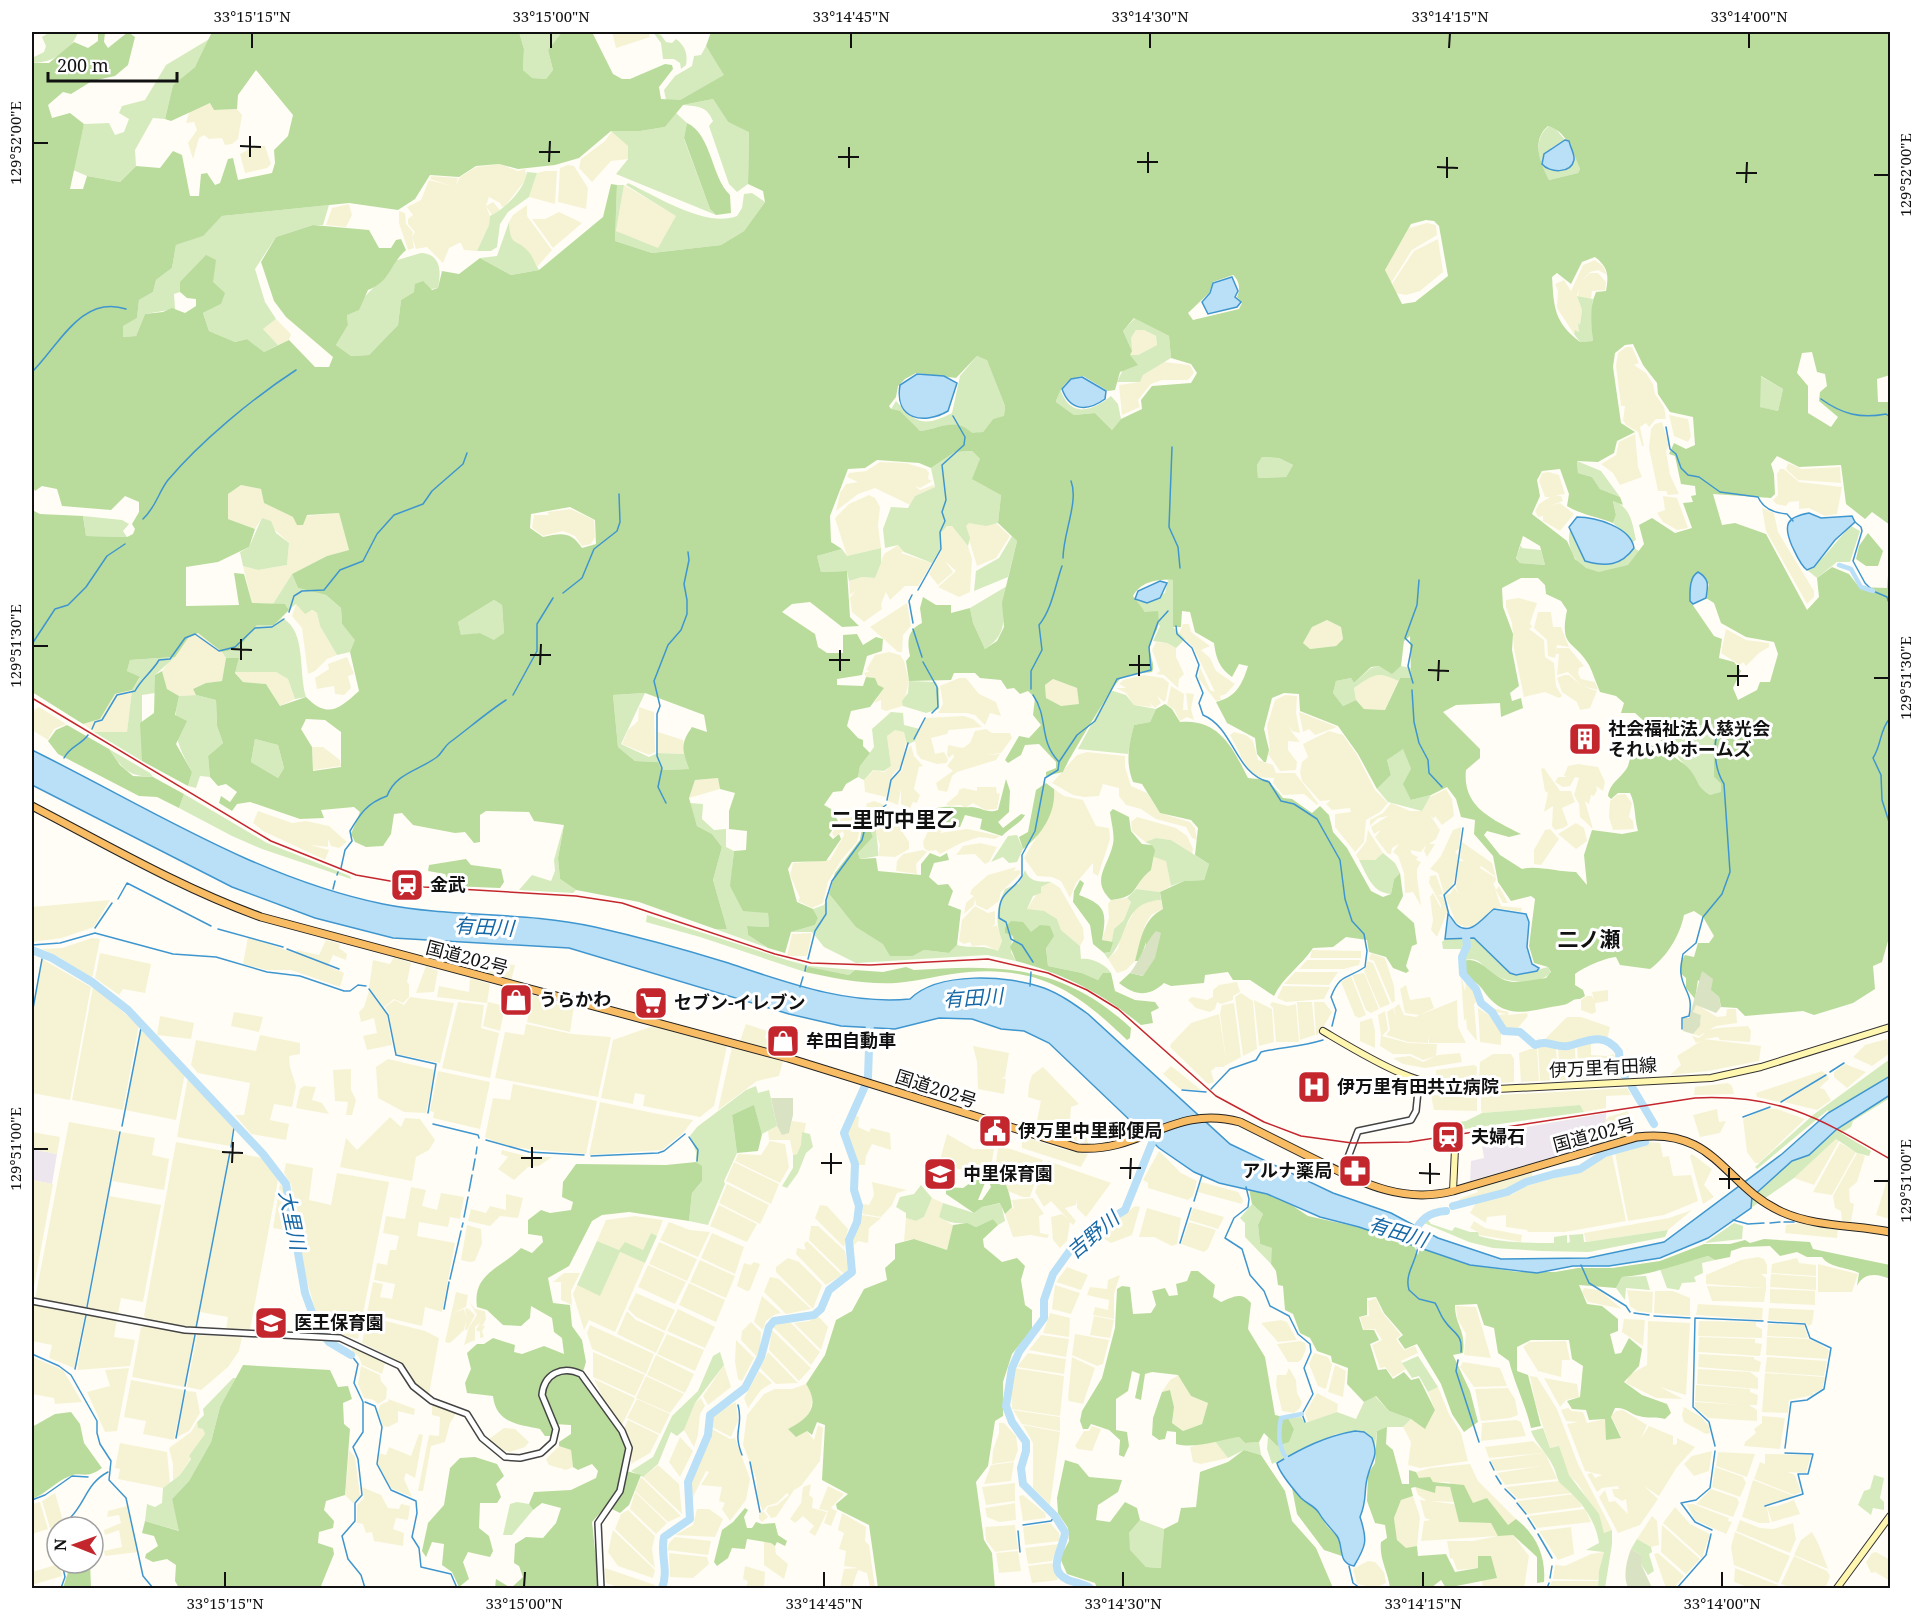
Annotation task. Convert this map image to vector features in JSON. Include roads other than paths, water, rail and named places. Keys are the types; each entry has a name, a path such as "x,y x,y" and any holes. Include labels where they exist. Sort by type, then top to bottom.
{"highway":[{"name":"国道202号","path":"32,806 220,902 290,926 788,1058 1078,1148 1112,1148 1181,1121 1205,1118 1240,1122 1342,1173 1386,1192 1425,1196 1453,1191 1609,1144 1651,1136 1682,1139 1714,1155 1763,1201 1799,1218 1890,1232"}],"main road":[{"name":"伊万里有田線","path":"1323,1031 1372,1060 1419,1081 1462,1090 1478,1090 1702,1079 1761,1067 1890,1027"},
{"path":"1453,1191 1455,1149"},
{"path":"1837,1588 1890,1516"}],"street":[{"path":"1342,1173 1358,1131 1362,1128 1401,1124 1411,1120 1416,1111 1419,1081"},
{"path":"32,1301 185,1330 328,1336 350,1341 400,1366 416,1391 435,1403 467,1414 482,1438 505,1458 520,1458 548,1449 556,1429 543,1402 543,1388 552,1374 560,1370 573,1370 581,1374 622,1431 629,1448 620,1491 598,1523 601,1588"}],"water":[{"path":"1565,140 1569,141 1573,153 1572,165 1559,171 1545,167 1542,164 1544,154"},
{"path":"1232,277 1238,291 1235,297 1241,302 1237,307 1208,314 1202,302 1210,293 1213,283"},
{"path":"917,374 944,376 957,383 948,411 930,418 913,416 906,412 899,397 900,385"},
{"path":"1082,377 1106,391 1105,399 1086,407 1070,402 1062,389 1071,379"},
{"path":"1809,513 1821,518 1852,516 1855,522 1835,540 1814,567 1807,570 1792,546 1787,527 1795,517"},
{"path":"1577,517 1602,521 1619,529 1626,534 1634,548 1624,558 1612,564 1585,561 1569,527"},
{"path":"1698,572 1706,580 1707,594 1706,598 1693,604 1690,601 1691,585 1693,577"},
{"path":"1160,581 1167,583 1160,598 1147,603 1135,599 1138,591"},
{"name":"有田川","path":"32,750 246,859 336,892 383,904 436,911 542,919 595,927 693,952 793,984 863,999 910,999 922,990 938,984 974,978 1012,980 1044,988 1088,1014 1230,1144 1333,1193 1391,1213 1438,1238 1501,1259 1588,1258 1664,1242 1782,1154 1828,1113 1890,1076 1890,1095 1837,1129 1809,1155 1792,1161 1752,1197 1751,1208 1708,1238 1660,1258 1609,1266 1573,1266 1537,1273 1470,1265 1359,1227 1320,1217 1267,1194 1219,1183 1194,1172 1159,1148 1049,1043 1024,1031 1001,1029 972,1019 939,1018 895,1029 841,1026 789,1014 569,948 393,938 315,918 232,887 32,785"},
{"path":"1494,909 1526,914 1529,922 1527,947 1532,964 1539,968 1537,971 1516,975 1510,973 1474,938 1445,939 1448,914 1457,925 1467,929 1477,924"},
{"path":"1355,1431 1364,1432 1372,1438 1375,1454 1360,1517 1365,1538 1354,1566 1343,1558 1337,1536 1317,1511 1303,1500 1277,1463 1314,1443"}],"waterway":[{"path":"32,372 61,337 83,316 96,309 110,306 126,309"},
{"path":"143,519 151,510 168,480 196,450 245,407 296,370"},
{"path":"1821,399 1844,412 1868,416 1886,414 1890,417"},
{"path":"918,590 941,549 940,532 945,521 942,512 946,500 942,465 964,445 965,437 953,416"},
{"path":"1666,427 1670,449 1676,454 1681,468 1688,475 1699,477 1720,492 1758,497 1766,507 1787,514 1793,521"},
{"path":"1172,447 1169,527 1178,547 1180,568"},
{"path":"289,612 294,596 302,591 324,590 340,570 363,561 377,534 394,515 423,504 432,491 463,464 467,453"},
{"path":"1063,558 1072,508 1071,481"},
{"path":"563,593 582,578 594,549 617,531 620,522 619,494"},
{"path":"1855,522 1862,531 1853,561 1865,583 1873,591 1887,597 1890,606"},
{"path":"32,644 55,609 68,605 86,587 107,556 125,544"},
{"path":"666,803 658,787 662,768 657,756 657,714 660,706 654,681 668,645 681,630 687,614 684,584 689,560 688,552"},
{"path":"1839,565 1851,569 1861,587 1873,591"},
{"path":"1031,689 1031,671 1042,650 1039,625 1050,605 1062,566"},
{"path":"1413,683 1408,666 1412,645 1405,638 1417,605 1419,580"},
{"path":"912,595 909,601 913,623"},
{"path":"513,695 537,651 537,624 553,598"},
{"path":"1033,962 1022,945 1011,939 1006,922 999,918 999,909 1003,897 1022,876 1022,855 1035,831 1045,778 1058,770 1059,762 1077,735 1095,721 1117,679 1151,670 1149,647 1158,622 1168,611"},
{"path":"92,729 95,722 102,720 117,695 135,691 159,660 170,659 185,638 195,634 219,651 235,647 255,628 272,627 284,619"},
{"path":"1176,626 1177,634 1192,648 1199,665 1196,676 1203,693 1199,703 1203,715 1222,730 1241,761 1258,777 1269,782 1281,801 1294,804 1317,819 1340,860 1345,899 1352,921 1364,934 1367,951 1365,967 1341,980 1334,989 1331,997 1336,1010 1332,1026"},
{"path":"913,629 922,657"},
{"path":"923,662 937,687 938,707 932,713"},
{"path":"1412,690 1414,722 1419,743 1428,760 1429,773 1442,787"},
{"path":"1033,695 1041,712 1048,745 1059,762"},
{"path":"341,868 345,850 352,841 350,831 365,810 374,802 387,796 391,788 402,777 437,757 449,743 506,700"},
{"path":"914,739 925,718"},
{"path":"1682,1029 1682,1018 1689,1016 1690,1009 1681,974 1683,954 1696,943 1703,917 1722,894 1730,872 1724,784 1717,769 1715,752 1720,718"},
{"path":"1890,718 1873,758 1881,775 1882,800 1890,825"},
{"path":"64,758 88,735"},
{"path":"887,800 891,780 900,770 908,743"},
{"path":"808,959 815,931 826,914 826,900 832,881 862,840 866,824 872,815 886,805"},
{"path":"1449,915 1444,895 1455,884 1463,828"},
{"path":"333,889 335,881"},
{"path":"118,899 127,883 211,926"},
{"path":"95,928 112,903"},
{"path":"218,929 283,947"},
{"path":"32,945 60,943 95,933 173,954 216,957 267,972 300,976 344,991 350,991 358,985 366,986"},
{"path":"1466,936 1467,946 1462,957 1463,974 1476,989 1481,1003 1492,1012 1504,1031 1520,1032 1535,1045 1544,1043 1568,1046 1594,1039 1607,1041 1619,1052 1620,1067 1625,1076"},
{"path":"287,949 339,969"},
{"name":"大里川","path":"32,950 52,958 92,982 128,1010 263,1154 286,1184 305,1293 317,1326 329,1342 351,1355"},
{"path":"32,1014 42,959"},
{"path":"805,971 806,966"},
{"path":"1030,986 1031,972"},
{"path":"800,987 803,977"},
{"path":"369,989 388,1015 396,1055 436,1064 428,1113"},
{"path":"868,1077 870,1019"},
{"path":"122,1126 142,1023"},
{"path":"1211,1089 1230,1069 1256,1060 1261,1052 1323,1040"},
{"path":"1830,1072 1844,1063"},
{"path":"1781,1102 1826,1075"},
{"path":"662,1588 665,1575 664,1537 690,1519 688,1482 708,1435 710,1415 745,1388 761,1357 769,1327 774,1321 814,1315 821,1309 829,1290 852,1272 849,1240 857,1222 859,1206 854,1190 855,1164 844,1133 865,1086"},
{"path":"1632,1087 1654,1124"},
{"path":"1182,1090 1206,1092"},
{"path":"1743,1117 1770,1107"},
{"path":"231,1147 235,1121"},
{"path":"433,1124 478,1135 479,1138"},
{"path":"87,1307 120,1132"},
{"name":"吉野川","path":"1090,1588 1068,1580 1058,1571 1058,1558 1065,1532 1055,1516 1023,1484 1021,1468 1026,1442 1012,1422 1006,1406 1012,1368 1019,1352 1044,1318 1044,1300 1053,1274 1071,1249 1090,1231 1125,1210 1156,1133"},
{"path":"591,1156 658,1153 664,1151 685,1134"},
{"path":"689,1137 698,1150 697,1161"},
{"path":"486,1140 529,1152 584,1155"},
{"path":"1453,1206 1507,1192 1526,1182 1580,1169 1605,1153 1645,1142"},
{"path":"476,1154 477,1147"},
{"path":"196,1328 230,1152"},
{"path":"473,1170 475,1159"},
{"path":"469,1191 472,1175"},
{"path":"1194,1201 1202,1175"},
{"path":"1246,1187 1248,1207 1234,1218 1225,1238 1242,1249 1250,1275 1264,1291 1270,1306 1289,1316 1298,1334 1310,1344 1311,1352 1304,1368 1313,1394 1302,1414 1305,1422"},
{"path":"464,1217 468,1197"},
{"path":"1180,1243 1191,1208"},
{"name":"有田川","path":"1413,1234 1426,1217 1446,1211"},
{"path":"1733,1220 1748,1224 1764,1223"},
{"path":"1770,1223 1780,1222"},
{"path":"1784,1222 1794,1222"},
{"path":"462,1227 463,1223"},
{"path":"450,1279 461,1231"},
{"name":"有田川","path":"1418,1245 1409,1273 1409,1290 1419,1299 1435,1303 1447,1325 1459,1337 1461,1352"},
{"path":"1581,1265 1589,1283 1626,1306 1630,1312"},
{"path":"444,1309 449,1282"},
{"path":"1634,1313 1649,1315"},
{"path":"75,1369 86,1315"},
{"path":"1654,1316 1690,1318"},
{"path":"1715,1446 1709,1422 1693,1407 1695,1318 1763,1321"},
{"path":"1768,1322 1805,1324 1810,1338 1831,1348 1824,1389 1807,1400 1791,1402 1785,1448"},
{"path":"185,1386 195,1335"},
{"path":"32,1354 59,1366 71,1375 97,1421 100,1444 111,1461 109,1480 126,1498 143,1576 153,1588"},
{"name":"大里川","path":"351,1355 358,1364 354,1383 363,1402 363,1432 353,1447 358,1459 362,1495 355,1503 355,1521 342,1536 348,1559 361,1575 365,1588"},
{"path":"1458,1360 1456,1371 1479,1442"},
{"path":"176,1438 185,1390"},
{"path":"365,1402 375,1406 382,1427 377,1464 391,1490 416,1501 417,1513 412,1537 419,1548 421,1567 451,1574 457,1588"},
{"path":"738,1405 740,1419 738,1440 742,1455"},
{"path":"1289,1462 1280,1441 1281,1418 1302,1414"},
{"path":"1712,1530 1695,1522 1681,1503 1696,1500 1710,1488 1715,1451"},
{"path":"1765,1506 1803,1494 1798,1474 1808,1474 1813,1454 1785,1453"},
{"path":"750,1462 760,1512"},
{"path":"1490,1462 1494,1470"},
{"path":"72,1515 95,1481 108,1472"},
{"path":"32,1500 45,1495 72,1476 88,1477"},
{"path":"1496,1476 1501,1484"},
{"path":"1505,1489 1515,1499"},
{"path":"1517,1503 1526,1514"},
{"path":"1023,1525 1051,1521 1055,1516"},
{"path":"1528,1518 1535,1529"},
{"path":"1018,1531 1020,1552"},
{"path":"1538,1534 1552,1558"},
{"path":"1677,1588 1706,1555 1711,1534"},
{"path":"1349,1566 1353,1583 1360,1588"},
{"path":"1550,1578 1552,1566"},
{"path":"61,1588 65,1575"},
{"path":"1547,1588 1549,1583"}],"railway":[{"path":"32,698 271,841 356,875 424,887 576,896 622,903 775,954 811,963 870,965 988,959 1048,973 1087,990 1118,1009 1216,1096 1264,1122 1301,1136 1352,1143 1409,1142 1695,1098 1725,1098 1752,1100 1798,1112 1842,1132 1890,1159"}],"place":[{"name":"社会福祉法人慈光会 それいゆホームズ","path":"1585,739"},
{"name":"金武","path":"407,885"},
{"name":"うらかわ","path":"516,1000"},
{"name":"セブン-イレブン","path":"651,1003"},
{"name":"牟田自動車","path":"783,1041"},
{"name":"伊万里有田共立病院","path":"1314,1087"},
{"name":"伊万里中里郵便局","path":"995,1131"},
{"name":"夫婦石","path":"1448,1137"},
{"name":"アルナ薬局","path":"1355,1171"},
{"name":"中里保育園","path":"940,1174"},
{"name":"医王保育園","path":"271,1323"}],"district":[{"name":"二里町中里乙","path":"894,820"},
{"name":"二ノ瀬","path":"1589,940"}]}
